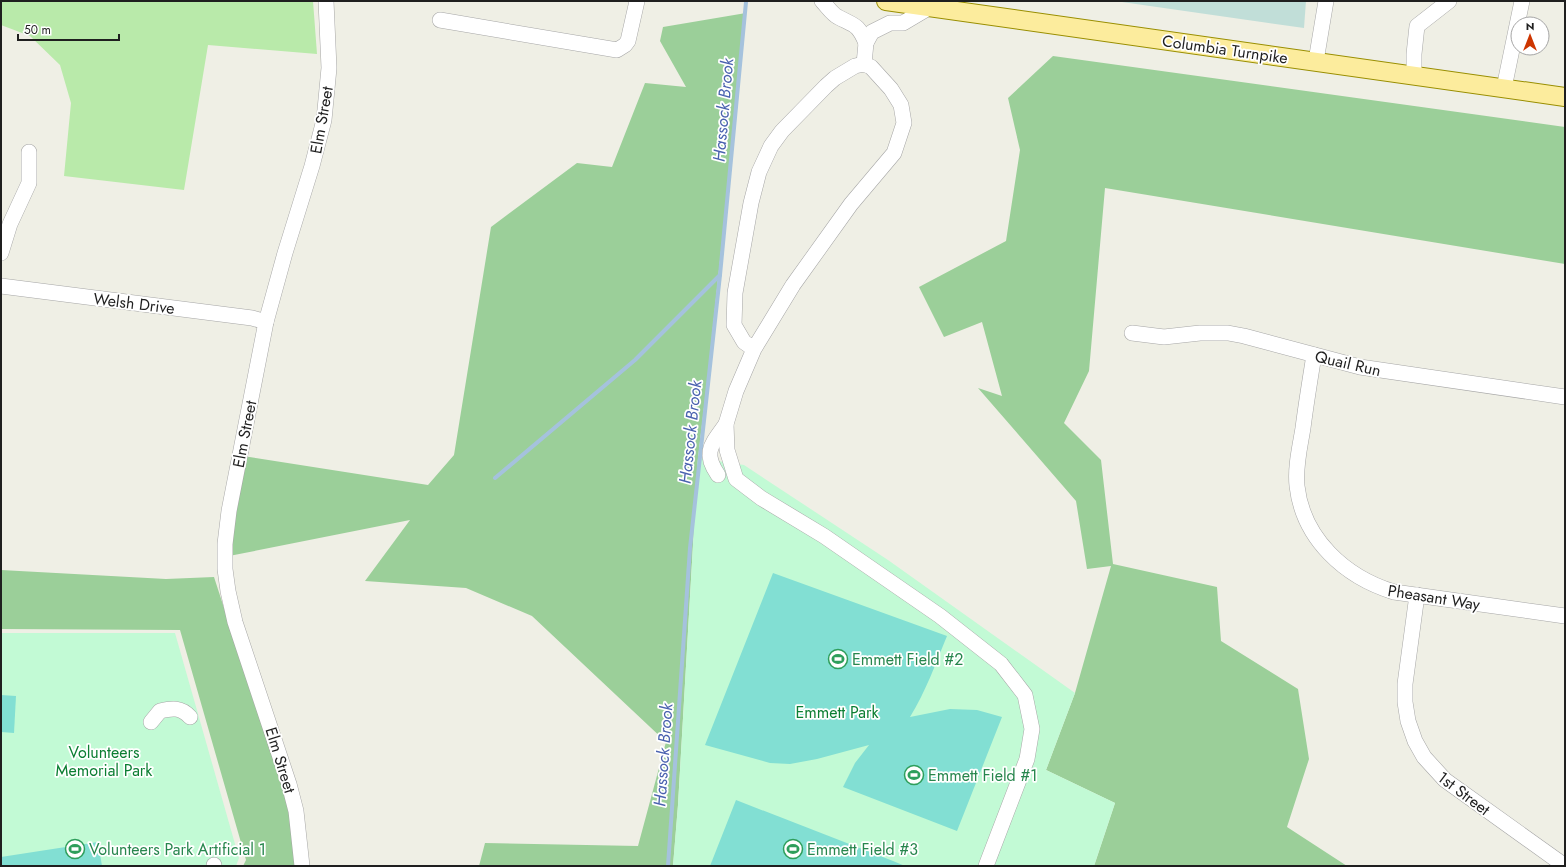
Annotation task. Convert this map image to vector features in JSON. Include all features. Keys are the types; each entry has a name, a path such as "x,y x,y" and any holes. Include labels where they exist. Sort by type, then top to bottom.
{"main road":[{"name":"Columbia Turnpike","path":"886,1 1565,97"}],"street":[{"name":"Elm Street","path":"302,866 296,811 290,784 235,622 225,569 225,544 229,511 266,322 324,120 329,68 326,1"},
{"path":"440,20 617,50 625,46 628,41 636,1"},
{"path":"822,1 837,17 848,21 860,30 866,43"},
{"path":"1316,61 1326,1"},
{"path":"1414,75 1414,54 1417,26 1449,1"},
{"path":"1504,88 1522,1"},
{"path":"864,64 866,43 872,32 890,23 903,23 930,7"},
{"path":"718,475 710,459 710,450 726,424 736,391 754,349 802,273 851,204 894,153 904,123 901,104 891,89 871,67 864,64 855,66 835,78 796,115 771,146 759,172 751,202 735,293 734,325 744,342 754,349"},
{"path":"1,253 10,224 28,183 28,152"},
{"name":"Welsh Drive","path":"1,286 252,318 266,322"},
{"name":"Quail Run","path":"1132,333 1164,337 1200,333 1228,333 1244,336 1314,356 1383,372 1565,397"},
{"name":"Pheasant Way","path":"1314,356 1297,464 1297,485 1300,504 1306,521 1315,537 1323,547 1343,566 1363,580 1380,588 1394,592 1565,616"},
{"path":"726,424 727,450 736,479 761,498 824,536 940,616 1001,664 1025,695 1032,729 1027,759 986,866"},
{"name":"1st Street","path":"1417,595 1404,684 1408,721 1415,741 1424,757 1445,780 1565,866"},
{"path":"152,722 160,711 172,708 185,711 190,717"}],"green space":[{"path":"1,1 313,1 317,54 208,45 184,190 64,176 71,103 60,65 30,36 1,25"},
{"path":"746,13 698,458 678,805 673,866 479,866 485,843 638,846 666,742 532,616 466,588 365,581 410,520 229,556 243,456 428,485 454,455 491,227 577,163 612,167 645,83 686,87 660,41 663,27"},
{"path":"1053,56 1565,127 1565,264 1105,188 1089,371 1064,423 1101,460 1113,564 1217,587 1221,641 1298,689 1309,759 1287,827 1347,866 1094,866 1115,803 1046,770 1075,693 1111,566 1087,569 1076,501 978,388 1002,396 982,322 944,337 919,287 1006,241 1020,150 1008,98"},
{"name":"Emmett Park","path":"698,458 744,465 888,560 1075,693 1046,770 1115,803 1094,866 673,866 678,805"},
{"path":"1,570 166,579 214,577 303,852 303,866 243,866 246,860 180,630 1,629"},
{"name":"Emmett Field #2","path":"773,573 947,636 926,688 910,717 950,709 977,710 1002,717 957,831 843,787 855,763 869,745 817,759 790,764 770,763 705,745"},
{"name":"Volunteers Memorial Park","path":"1,633 175,633 239,858 236,866 1,866"},
{"path":"1,695 16,696 14,733 1,732"},
{"path":"736,800 893,861 905,866 710,866"},
{"name":"Volunteers Park Artificial 1","path":"98,842 102,866 1,866 1,857"}],"shaded area":[{"path":"1115,1 1306,1 1304,28"}],"waterway":[{"name":"Hassock Brook","path":"668,866 690,548 720,275 746,2"},
{"path":"495,478 635,360 720,275"}],"place":[{"name":"Emmett Field #2","path":"838,659"},
{"name":"Emmett Field #1","path":"914,775"},
{"name":"Volunteers Park Artificial 1","path":"75,849"},
{"name":"Emmett Field #3","path":"793,849"}]}
